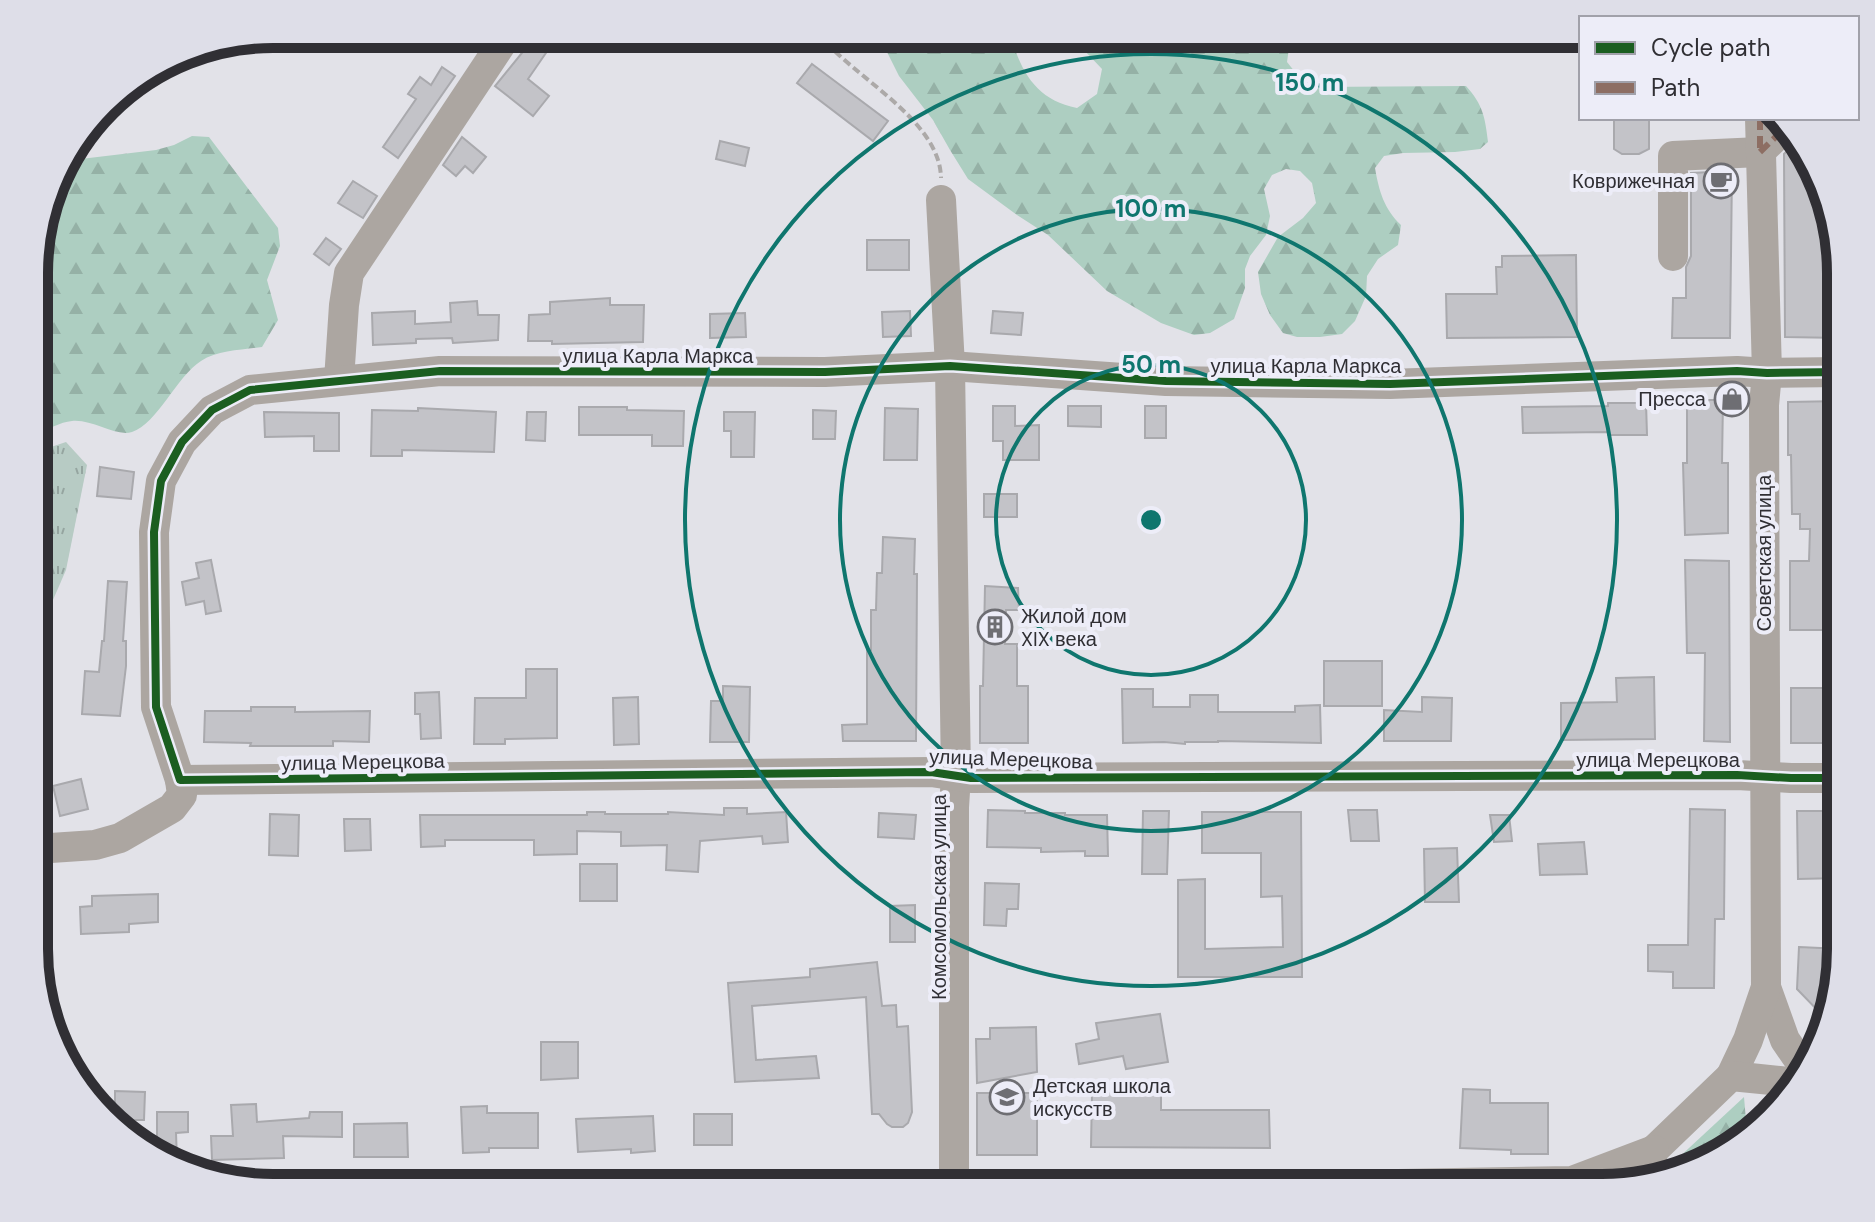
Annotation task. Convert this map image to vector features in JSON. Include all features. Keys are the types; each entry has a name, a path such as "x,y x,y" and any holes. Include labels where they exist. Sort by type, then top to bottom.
{"street":[{"path":"339,380 349,273 499,48"},
{"name":"Советская улица","path":"1760,120 1767,373 1764,405 1766,987 1785,1040 1798,1059"},
{"path":"1673,256 1673,156 1760,152 1779,134"},
{"name":"Комсомольская улица","path":"941,200 950,366 956,776 954,1174"},
{"name":"улица Карла Маркса","path":"180,780 156,707 154,532 161,481 182,442 212,410 250,390 440,371 825,372 950,366 1166,381 1390,384 1737,371 1827,372"},
{"name":"улица Мерецкова","path":"180,780 931,772 971,778 1721,775 1827,778"},
{"path":"48,848 95,845 120,838 172,808 182,795 180,780"},
{"name":"Советская улица","path":"1731,1076 1748,1040 1766,987"},
{"path":"1614,1174 1650,1164 1731,1076 1783,1081"}],"path":[{"path":"834,48 916,122 932,144 941,172 941,200"}],"green space":[{"path":"1015,48 1025,72 1041,91 1077,108 1097,94 1102,69 1079,48 1289,48 1287,62 1313,87 1466,86 1482,112 1488,142 1480,149 1384,156 1375,168 1383,199 1401,225 1398,245 1378,259 1367,276 1366,296 1355,321 1342,334 1297,337 1283,333 1270,315 1261,294 1258,272 1278,237 1303,218 1316,203 1312,183 1300,171 1286,169 1272,175 1264,189 1270,216 1266,235 1250,256 1245,269 1245,288 1234,319 1210,333 1194,335 1161,323 1107,291 1048,235 968,179 933,120 899,76 886,50"},
{"path":"1028,48 1052,48 1041,52 1029,51"},
{"path":"192,136 209,137 278,228 280,246 267,280 278,320 262,347 222,353 201,361 150,420 132,432 118,432 80,421 48,428 50,244 65,187 80,159 174,145"},
{"path":"66,442 87,465 66,570 48,611 48,448"},
{"path":"1744,1097 1746,1121 1714,1144 1674,1162"}],"building":[{"path":"526,48 549,48 528,79 549,96 533,116 495,86"},
{"path":"812,64 888,121 873,141 797,83"},
{"path":"442,67 455,76 398,158 383,147 416,99 408,94 420,77 431,85"},
{"path":"1614,120 1649,120 1649,149 1639,154 1622,154 1614,149"},
{"path":"462,137 486,157 473,173 465,166 456,176 443,165"},
{"path":"720,141 749,148 745,166 716,159"},
{"path":"1789,149 1797,161 1810,187 1823,229 1827,258 1827,338 1785,337 1784,154"},
{"path":"1732,171 1730,338 1672,338 1673,298 1686,298 1686,267 1691,256 1691,173"},
{"path":"353,181 377,196 363,218 338,203"},
{"path":"326,238 341,249 329,265 314,254"},
{"path":"867,240 909,240 909,270 867,270"},
{"path":"1576,255 1577,337 1447,338 1446,294 1497,294 1496,267 1502,267 1502,256"},
{"path":"610,298 610,305 644,305 643,342 552,344 552,341 528,341 529,315 550,314 550,302"},
{"path":"477,301 478,315 499,315 498,340 453,343 452,338 416,339 416,343 373,345 372,313 415,311 415,324 451,322 450,303"},
{"path":"910,311 911,336 883,337 882,312"},
{"path":"993,311 1023,313 1021,335 991,333"},
{"path":"745,313 746,337 710,338 710,314"},
{"path":"1687,400 1723,400 1722,463 1728,463 1728,533 1685,535 1683,463 1687,463"},
{"path":"1827,401 1823,479 1827,479 1827,630 1790,630 1790,561 1809,561 1810,529 1800,529 1800,514 1792,514 1788,402"},
{"path":"1608,403 1646,403 1647,435 1523,433 1522,407 1608,406"},
{"path":"993,406 1015,406 1015,426 1039,425 1039,460 1003,460 1003,441 993,441"},
{"path":"1068,406 1101,406 1101,427 1068,426"},
{"path":"1145,406 1166,406 1166,438 1145,438"},
{"path":"579,407 684,411 683,446 652,446 652,435 579,435"},
{"path":"418,408 496,412 494,452 402,450 402,456 371,456 372,410 418,411"},
{"path":"885,408 918,409 917,460 884,460"},
{"path":"813,410 836,411 835,439 813,439"},
{"path":"264,412 339,413 339,451 314,451 314,436 265,437"},
{"path":"527,412 546,412 545,441 526,440"},
{"path":"724,412 755,412 754,457 731,457 731,431 724,431"},
{"path":"100,467 134,472 131,499 97,496"},
{"path":"984,494 1017,494 1017,517 984,517"},
{"path":"883,537 915,539 916,741 843,741 842,725 867,724 867,650 871,650 871,610 876,610 877,573 882,573"},
{"path":"211,560 221,611 206,614 204,601 186,605 182,582 199,578 196,563"},
{"path":"1685,560 1729,561 1730,742 1704,741 1705,653 1687,653"},
{"path":"108,581 127,582 123,641 126,641 126,666 120,716 82,714 85,671 99,672"},
{"path":"985,586 1018,588 1019,610 1006,610 1005,644 1017,644 1017,686 1028,686 1028,743 980,743"},
{"path":"1324,661 1382,661 1382,706 1324,706"},
{"path":"526,669 557,669 557,738 505,739 505,744 474,744 475,698 526,698"},
{"path":"1654,677 1655,739 1561,740 1561,703 1617,702 1616,678"},
{"path":"723,686 750,687 749,742 710,742 711,701 723,701"},
{"path":"1791,688 1827,688 1827,743 1791,743"},
{"path":"1122,689 1153,689 1153,707 1190,707 1190,695 1218,695 1218,712 1295,712 1295,706 1320,705 1321,743 1123,743"},
{"path":"439,692 441,738 421,739 420,714 415,714 415,693"},
{"path":"638,697 639,744 614,745 613,698"},
{"path":"1422,697 1452,698 1451,741 1384,741 1384,710 1422,712"},
{"path":"251,707 295,707 295,712 370,711 369,742 333,741 333,746 250,746 251,743 204,742 205,711 251,711"},
{"path":"81,779 88,809 60,816 53,786"},
{"path":"724,808 747,808 747,814 786,812 788,842 763,844 762,836 700,841 698,872 666,870 667,845 621,846 621,832 577,831 577,854 534,855 534,840 445,840 445,846 421,847 420,815 668,812 724,815"},
{"path":"1690,809 1725,810 1724,919 1715,919 1714,988 1673,988 1673,972 1648,971 1648,945 1688,945"},
{"path":"988,810 1107,815 1108,856 1085,856 1085,851 1041,852 1041,848 987,847"},
{"path":"1348,810 1377,810 1379,841 1351,841"},
{"path":"1143,811 1169,811 1167,874 1142,874"},
{"path":"1797,811 1827,811 1827,878 1798,879"},
{"path":"1202,812 1301,812 1302,977 1178,977 1178,880 1205,879 1205,949 1283,947 1282,896 1261,897 1261,853 1202,853"},
{"path":"879,813 916,815 914,839 878,837"},
{"path":"270,814 299,815 298,856 269,855"},
{"path":"1490,815 1509,815 1512,841 1494,842"},
{"path":"344,819 370,819 371,850 345,851"},
{"path":"1584,842 1587,874 1540,875 1538,844"},
{"path":"1457,848 1459,902 1425,902 1424,849"},
{"path":"580,864 617,864 617,901 580,901"},
{"path":"985,883 1019,884 1018,909 1007,909 1006,926 984,925"},
{"path":"158,894 158,922 129,924 129,932 81,934 80,907 92,906 92,896"},
{"path":"915,905 915,942 890,942 890,906"},
{"path":"1799,947 1827,948 1823,993 1818,1011 1797,989"},
{"path":"877,962 882,1006 896,1005 897,1027 908,1026 912,1112 908,1123 903,1127 892,1127 879,1114 872,1114 866,997 752,1006 756,1060 816,1056 819,1078 735,1082 728,983 810,977 810,969"},
{"path":"1160,1014 1168,1062 1126,1069 1123,1056 1079,1064 1076,1044 1099,1039 1096,1023"},
{"path":"1036,1027 1037,1072 977,1083 976,1039 990,1039 990,1028"},
{"path":"541,1042 578,1042 578,1078 541,1080"},
{"path":"1463,1089 1490,1090 1490,1103 1548,1103 1548,1154 1511,1154 1511,1150 1460,1148"},
{"path":"115,1091 145,1092 144,1120 128,1120 115,1109"},
{"path":"977,1093 1037,1093 1037,1155 977,1155"},
{"path":"1092,1093 1161,1094 1161,1110 1269,1110 1270,1148 1091,1147"},
{"path":"256,1104 257,1122 309,1118 310,1112 342,1112 342,1137 283,1136 284,1158 212,1160 211,1136 233,1136 231,1105"},
{"path":"487,1106 487,1113 538,1113 538,1148 489,1148 489,1152 463,1153 461,1107"},
{"path":"157,1112 188,1112 188,1132 176,1133 177,1152 157,1141"},
{"path":"694,1114 732,1114 732,1145 694,1145"},
{"path":"653,1116 655,1151 578,1152 576,1119"},
{"path":"407,1123 408,1157 354,1157 354,1124"}],"marked path":[{"path":"1760,120 1760,152"},
{"path":"1760,152 1779,134"}],"cycle path":[{"path":"1827,372 1737,371 1390,384 1166,381 950,366 825,372 440,371 250,390 212,410 182,442 161,481 154,532 156,707 180,780 931,772 971,778 1737,775 1827,778"}],"place":[{"name":"Коврижечная","path":"1721,181"},
{"name":"Пресса","path":"1732,399"},
{"name":"Жилой дом XIX века","path":"995,627"},
{"name":"Детская школа искусств","path":"1007,1097"}]}
